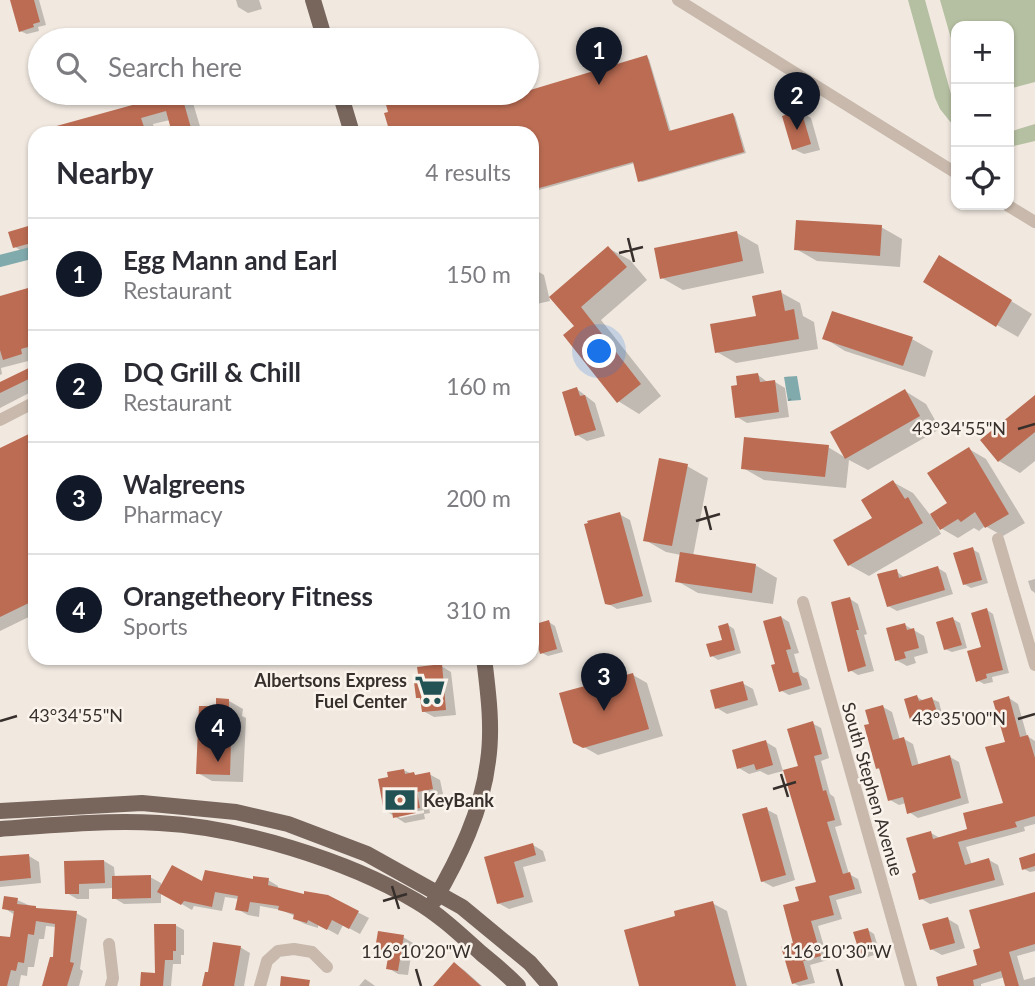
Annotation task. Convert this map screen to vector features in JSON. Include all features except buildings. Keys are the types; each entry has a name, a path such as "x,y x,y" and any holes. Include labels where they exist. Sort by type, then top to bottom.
{"main road":[{"path":"313,0 321,28"},
{"path":"344,105 350,126"},
{"path":"429,910 457,859 476,811 488,762 489,713 485,665"},
{"path":"0,811 142,803 236,812 288,824 367,854 462,907 530,963 550,986"},
{"path":"0,829 98,822 161,823 255,837 381,882 452,927 517,986"}],"street":[{"path":"678,0 951,170"},
{"path":"1014,209 1035,222"},
{"path":"0,419 28,405"},
{"path":"998,540 1035,665"},
{"name":"South Stephen Avenue","path":"803,602 911,986"},
{"path":"109,944 113,978 111,986"},
{"path":"260,986 267,961 278,951 294,949 312,952 327,967"}],"green space":[{"path":"908,0 925,0 951,94 951,123 935,98"},
{"path":"940,0 1035,0 1035,82 1014,88 1014,21 951,21 951,38"},
{"path":"1035,124 1035,141 1014,146 1014,130"}],"water":[{"path":"797,376 801,400 788,401 784,377"}],"waterway":[{"path":"0,261 28,254"}],"place":[{"name":"Egg Mann and Earl","path":"599,85"},
{"name":"DQ Grill & Chill","path":"797,130"},
{"name":"Albertsons Express Fuel Center","path":"430,690"},
{"name":"Walgreens","path":"604,711"},
{"name":"Orangetheory Fitness","path":"218,762"},
{"name":"KeyBank","path":"400,800"}]}
